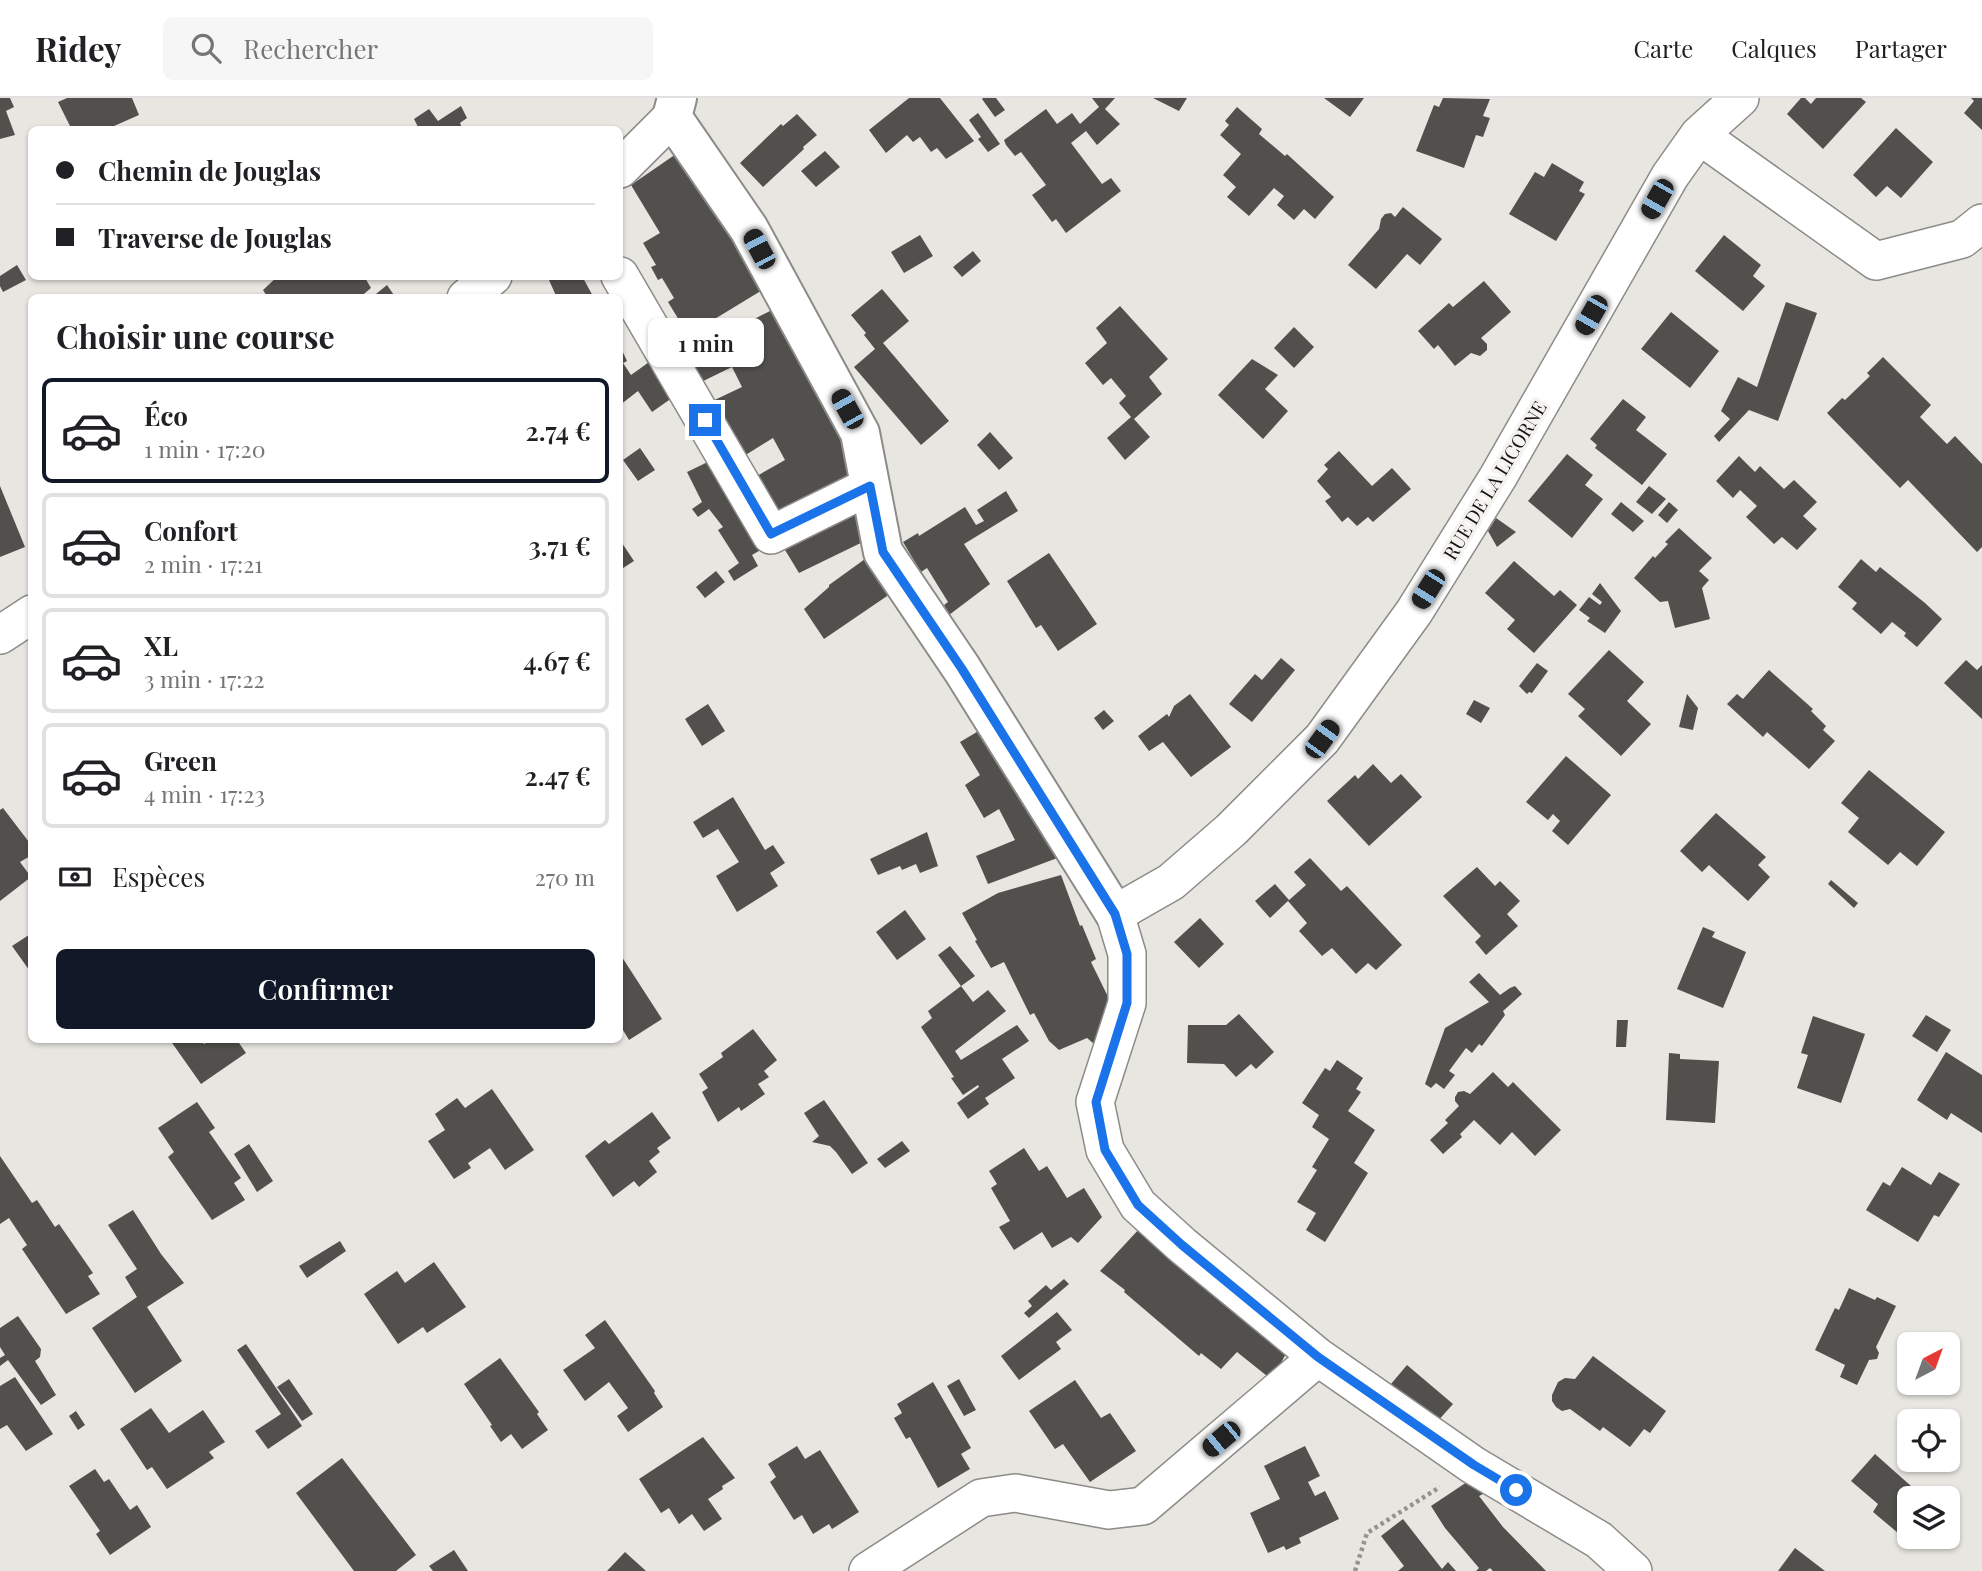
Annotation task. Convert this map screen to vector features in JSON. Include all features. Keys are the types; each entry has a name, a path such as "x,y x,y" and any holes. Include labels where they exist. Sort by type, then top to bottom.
{"street":[{"name":"RUE DE LA LICORNE","path":"1115,914 1181,874 1231,830 1322,739 1414,612 1498,477 1670,176 1699,135 1740,98"},
{"path":"623,166 675,108 749,229 860,433 883,552 962,669 1115,914 1127,954 1127,1003 1096,1102 1105,1150 1138,1205 1182,1245 1318,1357 1474,1465 1600,1540 1633,1571"},
{"path":"1699,135 1876,261 1962,239 1982,223"},
{"path":"471,294 488,280"},
{"path":"622,280 771,534 870,486"},
{"path":"0,635 28,617"},
{"path":"868,1571 981,1498 1014,1493 1109,1510 1143,1506 1318,1357"}],"path":[{"path":"1355,1571 1367,1533 1474,1465"}],"building":[{"path":"0,98 10,98 14,107 6,111 15,135 0,139"},
{"path":"67,98 132,98 139,115 114,126 70,126 58,102"},
{"path":"909,98 940,98 974,141 946,159 937,148 931,152 920,137 913,142 907,135 886,153 869,130"},
{"path":"983,98 996,98 1005,110 995,117"},
{"path":"1092,98 1115,98 1105,109 1120,124 1097,145 1086,131 1071,143 1102,184 1111,178 1121,191 1066,233 1056,219 1052,222 1032,195 1046,185 1021,152 1015,156 1004,140 1046,109 1057,124 1072,113 1080,124 1099,107"},
{"path":"1153,98 1187,98 1179,111"},
{"path":"1324,98 1364,98 1350,117"},
{"path":"1443,98 1490,99 1483,116 1490,118 1483,137 1476,135 1464,168 1416,151 1434,105 1439,107"},
{"path":"1801,98 1811,104 1816,98 1861,98 1866,102 1823,149 1787,114"},
{"path":"1971,98 1982,98 1982,130 1964,113 1974,101"},
{"path":"461,106 467,118 460,123 461,126 418,126 414,119 429,109 438,121"},
{"path":"1237,107 1262,129 1259,134 1285,156 1287,154 1334,197 1315,219 1304,209 1294,220 1277,205 1284,196 1274,188 1249,216 1227,197 1236,187 1223,175 1241,154 1220,135 1229,125 1225,121"},
{"path":"978,113 1000,144 988,152 969,120"},
{"path":"797,114 817,135 763,187 740,163 781,124 783,126"},
{"path":"1896,128 1933,162 1901,198 1887,186 1876,197 1853,175"},
{"path":"825,151 840,167 816,187 801,171"},
{"path":"676,154 772,284 695,331 682,325 668,302 674,298 662,278 658,280 651,267 656,265 643,243 660,233 631,185"},
{"path":"1552,163 1584,182 1579,191 1585,194 1556,241 1509,214 1535,172 1544,177"},
{"path":"1403,207 1442,239 1420,265 1407,254 1376,289 1348,265 1379,229 1385,214 1391,213 1395,217"},
{"path":"920,235 933,256 904,273 891,252"},
{"path":"1724,235 1761,265 1753,276 1765,286 1743,311 1695,271"},
{"path":"973,251 981,261 962,277 953,267"},
{"path":"17,265 26,280 3,292 0,276"},
{"path":"274,280 366,280 371,288 364,294 266,294 263,290"},
{"path":"549,280 584,280 592,294 555,294"},
{"path":"1484,281 1511,312 1481,338 1487,344 1487,350 1480,356 1471,353 1455,366 1438,345 1434,349 1418,331 1449,303 1453,307"},
{"path":"387,285 393,294 376,294"},
{"path":"882,289 909,321 883,343 949,421 921,445 854,367 875,349 851,315"},
{"path":"1786,302 1817,313 1778,421 1749,410 1719,442 1714,436 1730,419 1721,411 1738,377 1757,387"},
{"path":"782,305 865,474 769,518 748,481 785,460 773,438 736,461 704,405 742,387 732,367 693,386 677,358"},
{"path":"1120,306 1168,359 1149,377 1162,394 1134,419 1150,437 1125,460 1107,438 1131,417 1119,403 1126,396 1111,378 1103,385 1085,363 1107,343 1096,328"},
{"path":"1671,312 1719,351 1690,388 1641,349"},
{"path":"1294,327 1314,347 1294,368 1274,348"},
{"path":"659,355 682,391 652,412 638,391 623,403 623,363 631,375"},
{"path":"1883,357 1931,405 1920,417 1947,444 1955,436 1982,464 1982,547 1977,552 1908,480 1900,488 1827,413 1870,376 1867,373"},
{"path":"1252,359 1278,375 1265,389 1288,411 1263,439 1218,395"},
{"path":"1623,399 1646,417 1636,430 1667,454 1642,485 1595,448 1597,445 1590,439"},
{"path":"990,432 1013,458 999,470 977,445"},
{"path":"640,448 655,470 638,481 623,460"},
{"path":"1339,451 1372,486 1392,468 1411,489 1373,522 1368,517 1357,526 1348,517 1342,522 1325,501 1331,497 1317,481 1328,469 1324,465"},
{"path":"1567,454 1593,475 1585,485 1603,499 1572,538 1528,501"},
{"path":"1739,456 1755,472 1760,466 1784,489 1794,480 1817,502 1803,516 1817,529 1797,550 1782,537 1774,544 1746,517 1757,506 1740,490 1733,498 1716,481"},
{"path":"716,458 769,545 752,555 758,566 734,581 728,571 739,563 718,530 723,527 709,509 698,517 692,509 702,502 687,472"},
{"path":"0,486 25,547 0,557"},
{"path":"1649,486 1666,499 1652,514 1636,502"},
{"path":"1006,491 1018,511 964,544 990,584 949,615 944,605 948,602 927,568 921,572 903,542 918,533 919,536 965,507 976,525 984,521 977,510"},
{"path":"1621,502 1644,521 1633,532 1611,514"},
{"path":"1669,502 1678,510 1667,523 1658,515"},
{"path":"854,507 871,538 799,573 782,545"},
{"path":"1496,518 1516,532 1497,547 1488,531"},
{"path":"1679,528 1712,558 1699,571 1709,580 1702,588 1710,619 1675,628 1668,601 1660,602 1634,578 1653,556 1655,558 1668,544 1665,542"},
{"path":"623,544 634,561 623,568"},
{"path":"1049,553 1097,624 1058,651 1041,625 1036,628 1007,581"},
{"path":"865,559 890,594 824,639 804,609 829,585"},
{"path":"1861,559 1876,572 1880,567 1942,619 1917,647 1904,636 1906,633 1892,622 1881,634 1852,609 1857,603 1838,587"},
{"path":"1514,561 1554,596 1560,590 1577,605 1534,653 1507,629 1515,620 1485,593"},
{"path":"716,571 725,582 705,598 696,587"},
{"path":"1600,583 1621,611 1605,633 1587,621 1590,618 1579,610 1589,597 1600,605 1602,602 1592,594"},
{"path":"1609,650 1644,682 1627,701 1651,724 1621,756 1578,716 1585,709 1568,694"},
{"path":"1281,658 1295,670 1252,722 1229,704 1255,674 1262,680"},
{"path":"1966,660 1977,670 1982,665 1982,719 1944,683"},
{"path":"1537,663 1548,671 1532,693 1527,694 1519,686"},
{"path":"1769,670 1813,709 1811,711 1826,726 1823,730 1835,741 1809,769 1767,732 1763,737 1727,704 1737,694 1743,699"},
{"path":"1190,694 1231,747 1191,777 1163,742 1149,751 1138,736 1167,714 1169,717 1174,706"},
{"path":"1687,694 1698,708 1693,730 1679,727"},
{"path":"1474,700 1490,708 1481,723 1466,714"},
{"path":"708,704 725,731 702,746 685,719"},
{"path":"1104,710 1114,721 1103,730 1094,718"},
{"path":"987,726 1060,857 988,884 976,856 1015,840 999,809 984,818 965,785 980,775 960,742"},
{"path":"1566,756 1611,795 1568,845 1552,831 1560,821 1553,814 1548,820 1526,802"},
{"path":"1373,764 1391,783 1401,774 1422,797 1369,846 1327,801 1355,775 1358,779"},
{"path":"1869,770 1945,832 1917,866 1900,852 1888,865 1848,832 1859,818 1841,803"},
{"path":"733,797 765,850 773,845 785,863 770,873 778,886 737,912 716,876 739,862 718,829 703,838 693,822"},
{"path":"3,808 28,841 28,857 20,862 28,873 28,879 0,901 0,810"},
{"path":"1716,813 1766,857 1758,865 1770,877 1748,901 1709,865 1702,872 1680,851"},
{"path":"927,832 938,866 920,873 916,864 902,870 900,866 878,875 870,859"},
{"path":"1310,858 1341,891 1347,886 1402,945 1376,970 1368,963 1356,974 1332,948 1322,956 1299,931 1307,923 1288,901 1306,885 1294,872"},
{"path":"1477,867 1495,886 1500,881 1520,901 1507,914 1518,926 1486,955 1475,942 1481,936 1443,896"},
{"path":"1061,875 1096,959 1091,962 1114,1009 1099,1048 1087,1038 1059,1050 1049,1041 1034,1013 1030,1015 1004,962 991,968 962,913 998,893"},
{"path":"1831,880 1858,903 1854,908 1828,884"},
{"path":"1275,884 1289,900 1270,918 1255,901"},
{"path":"905,910 926,939 897,960 876,932"},
{"path":"1200,918 1224,944 1199,968 1174,942"},
{"path":"1703,927 1715,932 1712,937 1746,952 1723,1008 1677,989"},
{"path":"28,936 28,968 12,946"},
{"path":"950,946 975,976 961,986 938,955"},
{"path":"623,959 662,1019 629,1040 623,1030"},
{"path":"1479,973 1500,995 1515,986 1522,994 1503,1011 1505,1015 1482,1046 1479,1044 1472,1053 1466,1048 1449,1071 1455,1075 1444,1089 1436,1083 1431,1088 1425,1084 1445,1028 1489,1002 1469,982"},
{"path":"961,986 973,1002 988,990 1006,1011 955,1051 961,1060 1017,1025 1029,1041 1002,1059 1015,1078 985,1098 989,1104 968,1119 957,1103 979,1087 978,1085 963,1095 921,1027 932,1018 928,1011"},
{"path":"1239,1014 1274,1052 1256,1069 1251,1064 1236,1077 1224,1064 1187,1063 1188,1025 1226,1025"},
{"path":"1926,1015 1951,1030 1937,1052 1912,1036"},
{"path":"1813,1016 1865,1034 1841,1103 1797,1088 1808,1055 1801,1053"},
{"path":"1617,1020 1628,1020 1626,1047 1616,1047"},
{"path":"753,1029 777,1060 764,1071 769,1077 758,1084 765,1094 741,1111 739,1107 718,1122 702,1092 708,1088 699,1074 723,1057 721,1053"},
{"path":"172,1043 239,1043 246,1053 201,1084"},
{"path":"1946,1052 1982,1075 1982,1133 1951,1113 1947,1120 1917,1100"},
{"path":"1669,1053 1680,1054 1680,1059 1719,1061 1715,1123 1666,1120"},
{"path":"1337,1060 1363,1078 1356,1089 1361,1092 1348,1111 1375,1130 1354,1163 1368,1173 1325,1242 1306,1230 1316,1213 1297,1202 1317,1170 1312,1167 1329,1139 1312,1127 1319,1115 1302,1103 1325,1068 1330,1071"},
{"path":"1493,1072 1508,1087 1513,1082 1561,1130 1535,1156 1512,1132 1500,1145 1474,1120 1460,1134 1462,1137 1443,1154 1430,1140 1448,1123 1445,1120 1459,1106 1455,1101 1458,1092 1470,1094"},
{"path":"492,1089 534,1150 505,1170 490,1148 468,1163 471,1168 454,1179 428,1141 445,1130 435,1114 457,1098 465,1108"},
{"path":"824,1100 868,1163 852,1174 830,1146 812,1142 819,1136 804,1113"},
{"path":"197,1102 215,1128 209,1132 241,1178 234,1183 245,1200 212,1220 168,1157 174,1152 158,1128"},
{"path":"652,1112 671,1138 657,1148 660,1152 649,1161 657,1172 639,1187 634,1181 613,1197 585,1156 605,1140 609,1144"},
{"path":"902,1141 910,1151 885,1168 877,1159"},
{"path":"249,1144 273,1181 257,1192 234,1154"},
{"path":"1024,1148 1039,1171 1047,1166 1067,1198 1084,1188 1102,1217 1078,1243 1071,1237 1052,1248 1042,1232 1014,1250 999,1227 1010,1221 991,1188 997,1184 989,1171"},
{"path":"0,1156 32,1203 37,1200 55,1227 59,1224 93,1273 88,1276 100,1294 66,1314 22,1249 27,1245 9,1218 0,1224"},
{"path":"1902,1167 1931,1185 1939,1172 1960,1184 1939,1217 1934,1215 1918,1242 1866,1210 1883,1182 1890,1186"},
{"path":"133,1210 161,1254 184,1283 147,1307 182,1361 135,1393 92,1328 137,1297 125,1277 137,1269 108,1225"},
{"path":"1141,1227 1290,1346 1272,1380 1237,1352 1221,1369 1201,1353 1199,1356 1100,1271"},
{"path":"340,1241 346,1251 307,1278 299,1266"},
{"path":"434,1262 466,1307 427,1333 423,1327 398,1344 364,1294 397,1271 405,1283"},
{"path":"1064,1279 1069,1284 1029,1318 1024,1313 1032,1306 1028,1301 1046,1285 1051,1290"},
{"path":"1849,1288 1896,1306 1876,1347 1879,1353 1877,1359 1869,1360 1857,1385 1840,1377 1845,1365 1815,1350 1835,1308 1839,1310"},
{"path":"1057,1312 1072,1330 1056,1342 1061,1349 1019,1380 1001,1356"},
{"path":"18,1316 41,1349 40,1357 35,1361 56,1395 41,1405 8,1360 0,1366 0,1358 5,1355 0,1347 0,1328"},
{"path":"605,1320 655,1391 663,1407 628,1432 617,1416 628,1408 609,1382 585,1401 563,1370 595,1348 585,1335"},
{"path":"246,1344 302,1426 268,1449 255,1431 281,1414 237,1350"},
{"path":"1593,1356 1666,1411 1650,1433 1644,1429 1630,1447 1603,1427 1600,1431 1570,1409 1562,1411 1552,1401 1558,1382 1565,1378 1575,1379"},
{"path":"500,1358 539,1412 537,1414 548,1430 522,1449 511,1434 501,1442 464,1384"},
{"path":"1407,1365 1453,1404 1436,1423 1391,1384"},
{"path":"15,1377 53,1434 26,1451 7,1425 0,1429 0,1386"},
{"path":"289,1379 313,1414 302,1421 277,1387"},
{"path":"959,1379 976,1410 964,1416 947,1386"},
{"path":"1075,1380 1101,1418 1110,1413 1136,1451 1090,1482 1063,1444 1055,1449 1029,1411"},
{"path":"933,1382 971,1448 961,1454 970,1469 938,1488 910,1437 906,1439 894,1418 902,1413 897,1404"},
{"path":"151,1408 169,1433 203,1410 225,1442 209,1452 214,1458 167,1489 152,1467 147,1470 120,1429"},
{"path":"76,1411 85,1425 78,1430 69,1416"},
{"path":"703,1437 735,1478 708,1499 722,1519 704,1531 692,1514 679,1524 669,1508 661,1513 639,1479"},
{"path":"797,1446 805,1459 820,1450 859,1512 832,1529 829,1524 813,1534 802,1515 794,1520 770,1482 776,1477 768,1464"},
{"path":"1305,1446 1320,1476 1308,1482 1315,1496 1325,1491 1339,1519 1299,1538 1301,1543 1286,1550 1284,1546 1268,1553 1250,1513 1280,1499 1264,1466"},
{"path":"1875,1454 1911,1486 1897,1486 1897,1532 1873,1512 1878,1504 1851,1481"},
{"path":"342,1458 416,1555 396,1571 354,1571 296,1493"},
{"path":"95,1469 104,1482 109,1479 130,1510 137,1505 151,1527 110,1555 96,1534 100,1531 69,1486"},
{"path":"1470,1480 1483,1494 1479,1496 1503,1527 1546,1571 1493,1571 1490,1568 1476,1571 1479,1568 1445,1528 1431,1506"},
{"path":"1403,1519 1442,1569 1448,1562 1456,1571 1398,1571 1404,1566 1381,1536"},
{"path":"1795,1548 1825,1571 1778,1571"},
{"path":"454,1550 468,1571 433,1571 429,1566"},
{"path":"625,1552 646,1571 607,1571"}],"route":[{"path":"705,420 771,534 870,486 883,552 962,669 1115,914 1127,954 1127,1003 1096,1102 1105,1150 1138,1205 1182,1245 1318,1357 1474,1465 1516,1490"}]}
